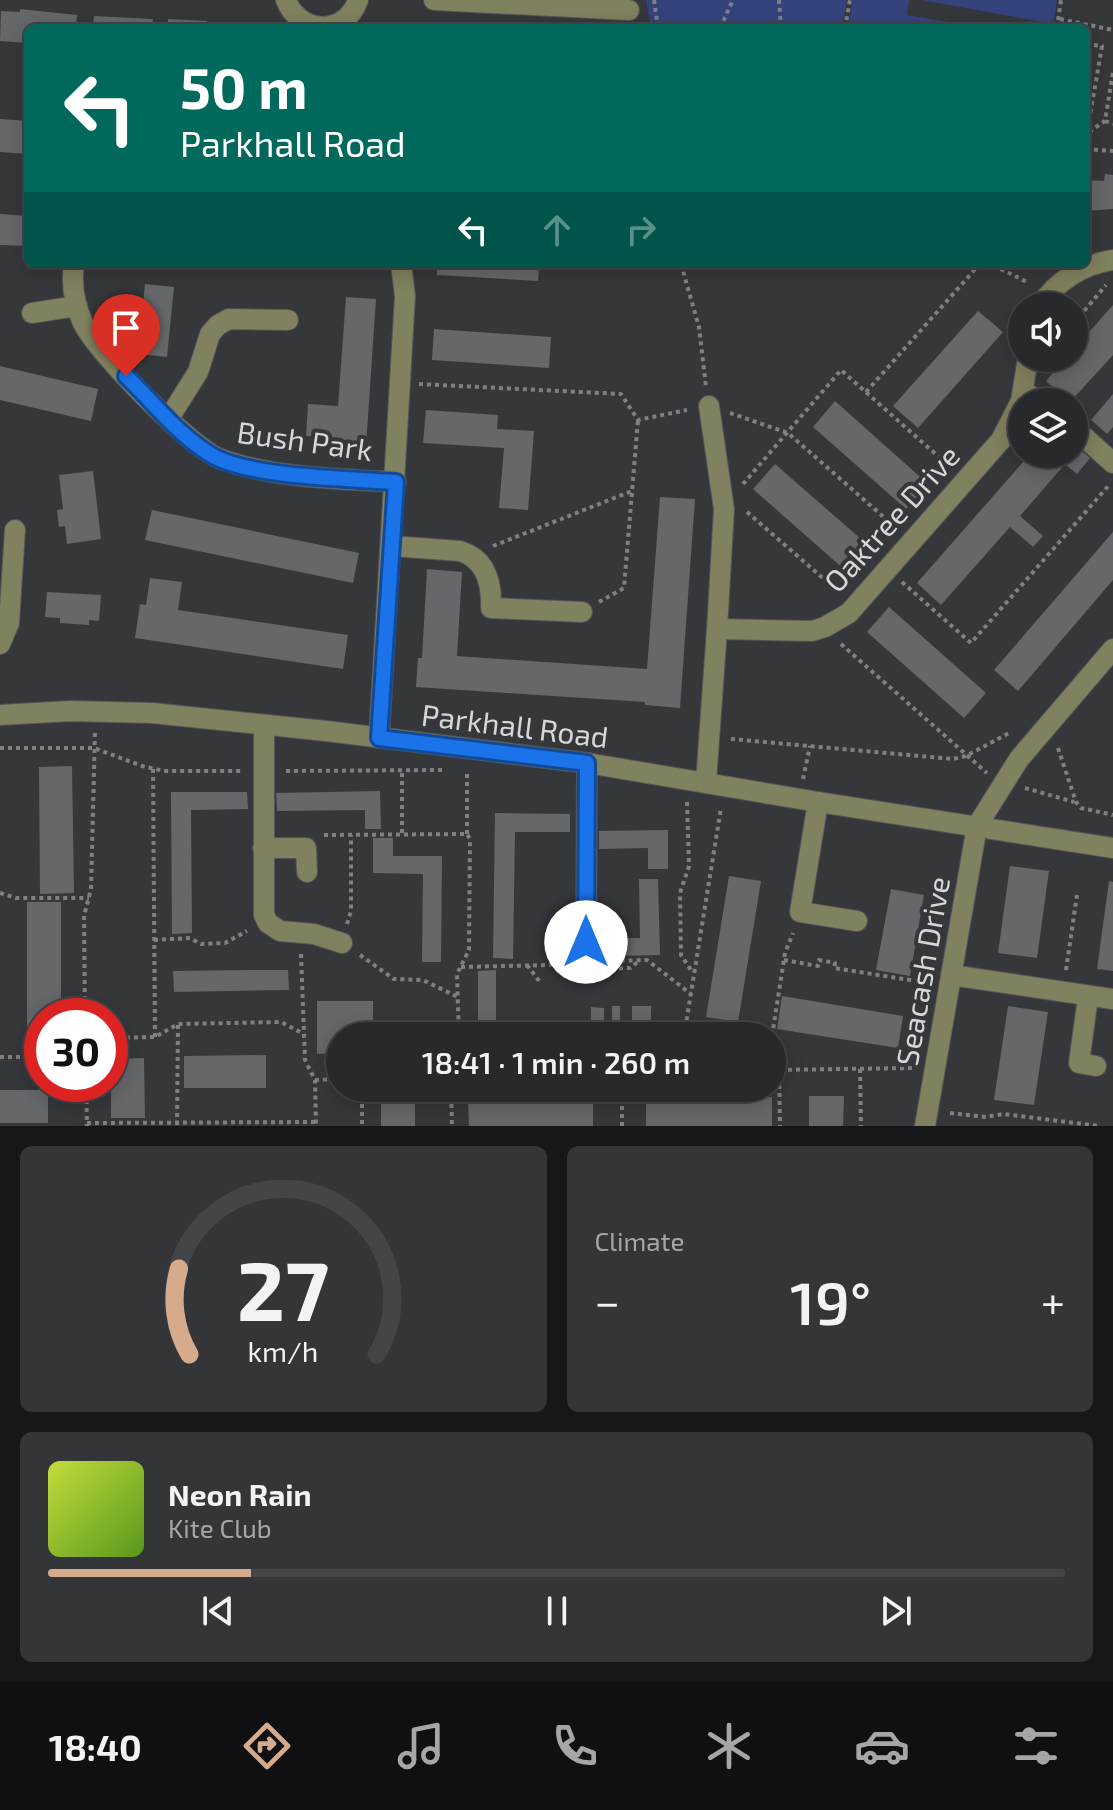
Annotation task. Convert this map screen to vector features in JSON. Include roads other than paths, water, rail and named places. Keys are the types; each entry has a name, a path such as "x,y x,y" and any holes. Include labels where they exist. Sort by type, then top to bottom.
{"street":[{"path":"286,0 292,13 301,22 309,24"},
{"path":"333,24 348,17 358,0"},
{"path":"434,0 521,2 597,18 629,10"},
{"path":"1090,267 1113,260"},
{"name":"Bush Park","path":"74,268 77,306 84,325 99,347 197,445 227,462 317,477 396,482"},
{"name":"Bush Park","path":"379,738 401,383 405,296 402,268"},
{"path":"1054,292 1079,271 1088,268"},
{"path":"32,313 77,306"},
{"path":"169,418 198,372 210,334 218,325 229,319 288,320"},
{"path":"706,782 717,629 731,507 709,406"},
{"name":"Oaktree Drive","path":"717,629 802,632 828,625 856,607 1008,429"},
{"path":"1088,441 1113,463"},
{"path":"0,644 9,623 15,530"},
{"path":"392,546 460,551 470,555 482,566 488,578 491,608 582,612"},
{"path":"977,826 1019,759 1113,649"},
{"name":"Parkhall Road","path":"0,715 152,713 379,738 587,763 1113,848"},
{"path":"264,725 262,905 266,920 280,931 300,932 342,943"},
{"path":"586,946 587,763"},
{"path":"809,801 800,912 857,921"},
{"name":"Seacash Drive","path":"927,1118 977,826"},
{"path":"263,848 306,848 307,872"},
{"path":"950,980 1113,999"},
{"path":"1088,997 1079,1063 1096,1066"}]}
